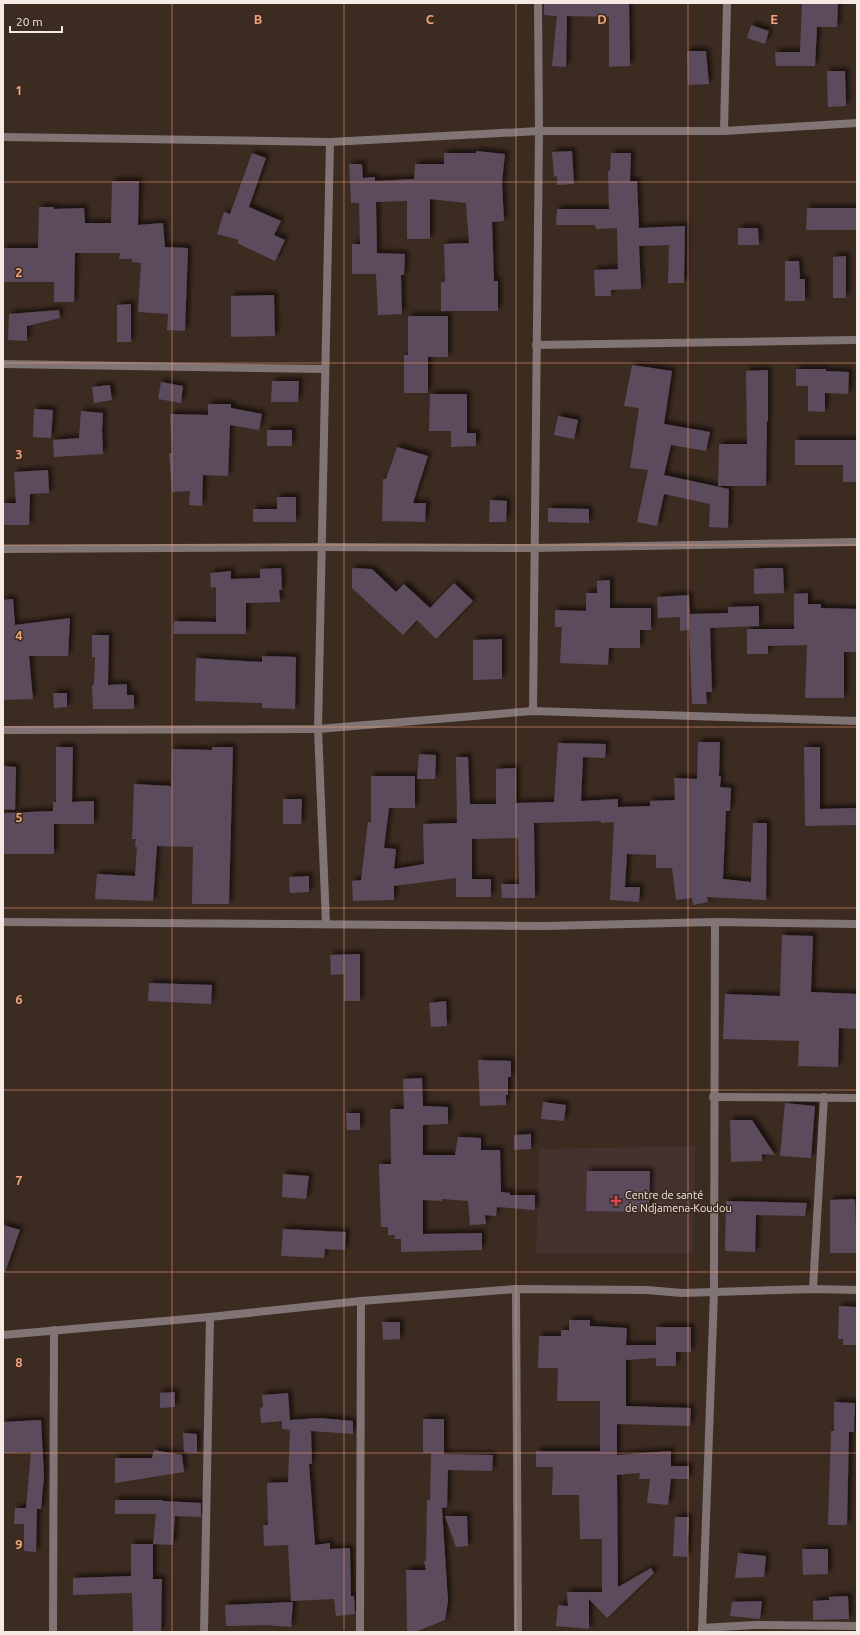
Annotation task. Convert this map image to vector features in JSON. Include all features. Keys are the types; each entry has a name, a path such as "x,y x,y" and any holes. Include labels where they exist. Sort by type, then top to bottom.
{"street":[{"path":"533,711 538,3"},
{"path":"724,131 727,3"},
{"path":"3,138 330,142 538,131 724,131 857,123"},
{"path":"326,923 318,729 330,142"},
{"path":"536,345 854,340"},
{"path":"3,364 325,369"},
{"path":"3,549 322,547 534,548 857,542"},
{"path":"3,730 318,729 533,711 857,721"},
{"path":"3,922 326,923 544,926 715,922 857,924"},
{"path":"715,922 714,1292 702,1630 755,1625 857,1626"},
{"path":"714,1097 857,1098"},
{"path":"812,1289 824,1097"},
{"path":"516,1289 518,1632"},
{"path":"3,1335 210,1317 361,1301 516,1289 714,1292 812,1289 857,1290"},
{"path":"360,1632 361,1301"},
{"path":"204,1632 210,1317"},
{"path":"53,1632 54,1330"}],"shaded area":[{"name":"Centre de santé de Ndjamena-Koudou","path":"695,1146 693,1253 536,1253 539,1149"}],"building":[{"path":"544,3 629,3 630,66 609,67 609,17 567,16 566,67 552,66 557,16 544,15"},
{"path":"802,3 838,3 837,27 817,27 815,66 776,66 775,52 800,52"},
{"path":"751,25 769,31 765,44 747,38"},
{"path":"687,51 706,51 709,84 688,85"},
{"path":"827,71 845,71 846,106 828,107"},
{"path":"476,151 505,154 502,182 504,221 492,222 494,281 498,281 498,311 441,311 441,282 445,282 444,244 469,243 466,203 430,199 430,239 407,239 407,201 376,202 377,253 405,254 404,275 401,275 402,314 378,315 376,274 352,274 352,244 360,244 359,203 351,203 349,164 362,164 363,178 375,177 375,181 414,179 415,164 444,164 444,153 476,153"},
{"path":"572,151 574,184 557,185 557,176 554,177 552,152"},
{"path":"252,153 266,158 249,207 281,221 274,235 285,240 275,261 237,243 239,240 217,234 224,212 230,214"},
{"path":"611,153 631,153 630,181 637,181 639,228 685,226 684,283 668,283 669,245 639,246 641,289 611,290 611,296 595,296 594,270 618,269 617,228 596,229 595,225 556,225 557,209 609,209 608,171 610,171"},
{"path":"112,181 139,181 138,225 163,223 165,247 188,248 185,331 167,330 168,314 138,312 141,263 132,262 132,259 119,259 120,253 75,253 74,302 54,302 54,282 3,282 3,248 38,248 39,207 54,207 54,209 84,208 85,223 111,223"},
{"path":"807,208 857,208 857,230 806,230"},
{"path":"738,228 758,228 759,245 738,245"},
{"path":"846,256 846,298 833,298 833,257"},
{"path":"785,261 799,261 800,279 805,279 805,301 785,301"},
{"path":"274,295 275,336 231,337 231,296"},
{"path":"131,304 131,342 117,342 117,305"},
{"path":"59,310 60,318 27,326 27,341 8,340 9,314"},
{"path":"408,316 448,316 448,357 428,357 428,393 404,393 404,355 408,355"},
{"path":"632,365 672,371 664,424 710,432 706,451 671,445 664,475 729,489 728,528 709,527 710,504 664,494 657,526 637,522 648,470 630,468 639,408 624,406"},
{"path":"796,369 826,369 826,371 849,372 848,394 825,393 825,412 808,411 808,386 796,386"},
{"path":"768,370 766,486 718,486 719,444 747,444 746,371"},
{"path":"272,381 299,381 298,402 271,402"},
{"path":"161,382 183,386 181,403 158,399"},
{"path":"110,385 112,400 94,403 92,387"},
{"path":"430,394 467,394 467,433 476,433 476,446 451,447 451,431 429,431"},
{"path":"208,404 231,404 231,408 262,414 259,430 230,425 228,476 203,475 202,506 189,505 190,491 172,492 169,453 172,453 170,414 208,415"},
{"path":"34,409 53,410 51,438 33,437"},
{"path":"81,411 103,413 103,454 54,457 53,440 79,438"},
{"path":"558,416 578,420 574,439 554,435"},
{"path":"267,430 292,430 292,446 267,446"},
{"path":"795,440 857,440 857,482 843,482 843,465 795,465"},
{"path":"397,447 428,456 413,503 426,503 425,522 382,521 383,479 386,479"},
{"path":"48,470 49,493 30,494 29,525 3,525 3,503 16,503 14,472"},
{"path":"277,497 296,497 296,522 253,522 253,509 277,509"},
{"path":"490,500 507,501 506,522 489,522"},
{"path":"548,508 589,509 589,523 548,522"},
{"path":"281,568 282,590 279,590 280,602 246,603 246,634 173,634 174,621 216,622 216,587 211,588 210,573 231,571 231,579 260,578 260,569"},
{"path":"352,568 372,569 396,592 404,584 430,608 454,583 473,601 436,639 417,620 403,635 352,588"},
{"path":"783,568 784,593 754,594 754,569"},
{"path":"610,580 610,608 651,608 651,630 640,630 640,648 609,648 608,665 560,663 562,627 555,627 555,610 586,611 586,593 597,593 597,581"},
{"path":"808,593 808,604 821,604 821,608 857,609 857,652 844,652 844,698 805,698 807,645 768,646 768,654 747,654 747,629 794,629 794,594"},
{"path":"689,595 690,614 728,613 728,607 759,606 759,626 710,628 712,692 706,692 707,704 692,704 689,630 680,631 680,617 658,618 657,597"},
{"path":"13,599 15,625 70,618 68,656 29,656 33,699 3,700 3,600"},
{"path":"92,635 109,635 108,685 127,684 127,695 134,695 134,709 93,709 92,685 94,685 95,657 92,657"},
{"path":"502,639 502,679 473,680 473,640"},
{"path":"262,656 296,657 295,709 262,708 262,703 195,701 196,658 262,662"},
{"path":"53,693 67,693 67,707 54,708"},
{"path":"698,742 720,742 720,787 731,788 730,811 726,811 723,879 751,882 753,823 767,823 766,900 707,897 708,902 693,905 692,898 676,900 672,868 656,868 656,855 627,854 625,887 640,887 639,902 610,900 614,822 601,823 601,821 534,823 535,898 502,898 501,884 519,884 518,838 472,839 472,879 491,879 491,897 456,897 456,878 394,886 394,900 353,901 352,881 361,880 368,822 371,822 371,776 415,776 415,808 389,808 384,848 396,849 394,869 424,864 423,824 457,823 456,757 468,757 470,804 496,804 496,769 516,768 516,803 554,802 558,743 606,744 605,758 583,757 581,801 618,799 618,807 650,806 650,801 675,800 674,778 697,779"},
{"path":"56,747 73,747 72,802 94,801 94,824 54,824 54,854 3,854 3,813 53,811 53,802 56,802"},
{"path":"212,747 233,747 229,904 192,904 193,847 157,846 153,901 95,899 97,874 135,876 137,847 135,847 136,839 132,839 134,784 171,786 172,749 212,750"},
{"path":"804,747 820,747 820,809 857,808 857,825 805,826"},
{"path":"419,754 436,755 435,779 417,779"},
{"path":"3,766 16,767 15,810 3,809"},
{"path":"283,799 302,799 301,824 283,824"},
{"path":"309,876 309,892 290,893 289,877"},
{"path":"782,935 813,936 811,992 857,994 857,1029 839,1028 838,1067 798,1066 799,1041 723,1039 725,994 780,996"},
{"path":"360,954 360,1001 344,1001 344,974 331,975 330,955"},
{"path":"149,983 212,985 211,1004 148,1001"},
{"path":"446,1001 447,1026 431,1027 429,1003"},
{"path":"478,1060 511,1061 511,1077 508,1077 508,1095 506,1095 506,1105 480,1106"},
{"path":"422,1078 423,1106 448,1107 448,1124 423,1125 423,1155 455,1155 458,1137 481,1138 481,1150 500,1150 501,1192 510,1193 510,1195 535,1195 535,1210 497,1207 496,1216 485,1215 486,1224 470,1225 468,1201 442,1199 442,1201 423,1200 423,1234 482,1233 482,1250 401,1252 401,1239 394,1239 395,1235 388,1235 388,1227 381,1227 379,1164 391,1164 390,1109 404,1109 403,1079"},
{"path":"543,1102 566,1105 564,1121 541,1119"},
{"path":"785,1103 815,1106 811,1158 780,1156"},
{"path":"346,1113 360,1113 360,1130 347,1130"},
{"path":"730,1120 752,1120 775,1155 762,1154 762,1161 731,1162"},
{"path":"531,1134 531,1149 514,1150 514,1135"},
{"path":"587,1171 650,1171 649,1212 586,1211"},
{"path":"283,1174 309,1176 306,1199 282,1197"},
{"path":"855,1199 857,1253 830,1253 830,1200"},
{"path":"726,1201 807,1203 805,1216 756,1215 755,1252 725,1251"},
{"path":"3,1225 20,1230 5,1272 3,1272"},
{"path":"283,1229 346,1232 345,1250 325,1249 324,1258 281,1256"},
{"path":"839,1306 857,1307 857,1345 843,1345 843,1339 838,1339"},
{"path":"569,1320 590,1320 590,1326 627,1328 626,1345 656,1345 656,1327 691,1327 691,1352 676,1352 676,1366 656,1366 656,1358 626,1360 626,1406 691,1408 690,1426 617,1424 617,1455 671,1451 671,1466 689,1466 689,1479 671,1479 668,1505 647,1503 650,1479 639,1479 640,1473 617,1475 618,1587 651,1568 654,1573 607,1618 589,1599 589,1629 556,1626 558,1605 568,1606 567,1592 602,1592 602,1539 580,1539 579,1495 552,1495 553,1467 536,1467 536,1451 600,1451 600,1401 557,1401 558,1368 538,1368 539,1336 561,1336 561,1330 569,1330"},
{"path":"382,1322 400,1322 400,1339 383,1340"},
{"path":"175,1392 175,1407 160,1408 160,1393"},
{"path":"288,1393 290,1420 320,1418 353,1421 353,1434 311,1431 312,1464 309,1464 315,1545 330,1543 330,1549 350,1548 351,1596 354,1596 355,1614 336,1616 334,1599 291,1601 288,1545 264,1546 263,1525 268,1525 267,1483 288,1482 290,1430 282,1429 282,1421 261,1423 260,1408 263,1407 262,1395"},
{"path":"834,1402 855,1403 854,1432 849,1432 847,1525 828,1525 831,1431 834,1431"},
{"path":"423,1419 444,1419 444,1454 493,1455 492,1471 448,1470 447,1507 442,1508 448,1601 445,1620 415,1632 407,1632 406,1570 426,1570 424,1561 426,1561 427,1500 430,1500 431,1453 423,1453"},
{"path":"41,1420 44,1476 41,1509 37,1509 36,1552 24,1551 24,1524 14,1524 15,1508 26,1508 31,1452 3,1453 3,1422"},
{"path":"183,1433 197,1434 197,1453 184,1452"},
{"path":"154,1450 182,1455 184,1472 115,1483 115,1458 152,1458"},
{"path":"115,1500 163,1500 201,1503 201,1517 175,1516 173,1545 153,1544 156,1514 115,1514"},
{"path":"445,1516 467,1516 468,1546 456,1547"},
{"path":"675,1517 689,1517 687,1557 673,1556"},
{"path":"131,1544 153,1544 153,1579 162,1579 161,1632 133,1632 132,1593 73,1595 73,1578 131,1576"},
{"path":"802,1549 828,1549 828,1574 803,1575"},
{"path":"738,1553 766,1556 764,1577 735,1578"},
{"path":"848,1596 849,1619 813,1620 813,1601 829,1600 829,1597"},
{"path":"762,1601 760,1619 730,1616 732,1602"},
{"path":"293,1602 291,1627 266,1625 226,1626 225,1605"}],"place":[{"name":"Centre de santé de Ndjamena-Koudou","path":"616,1201"}]}
